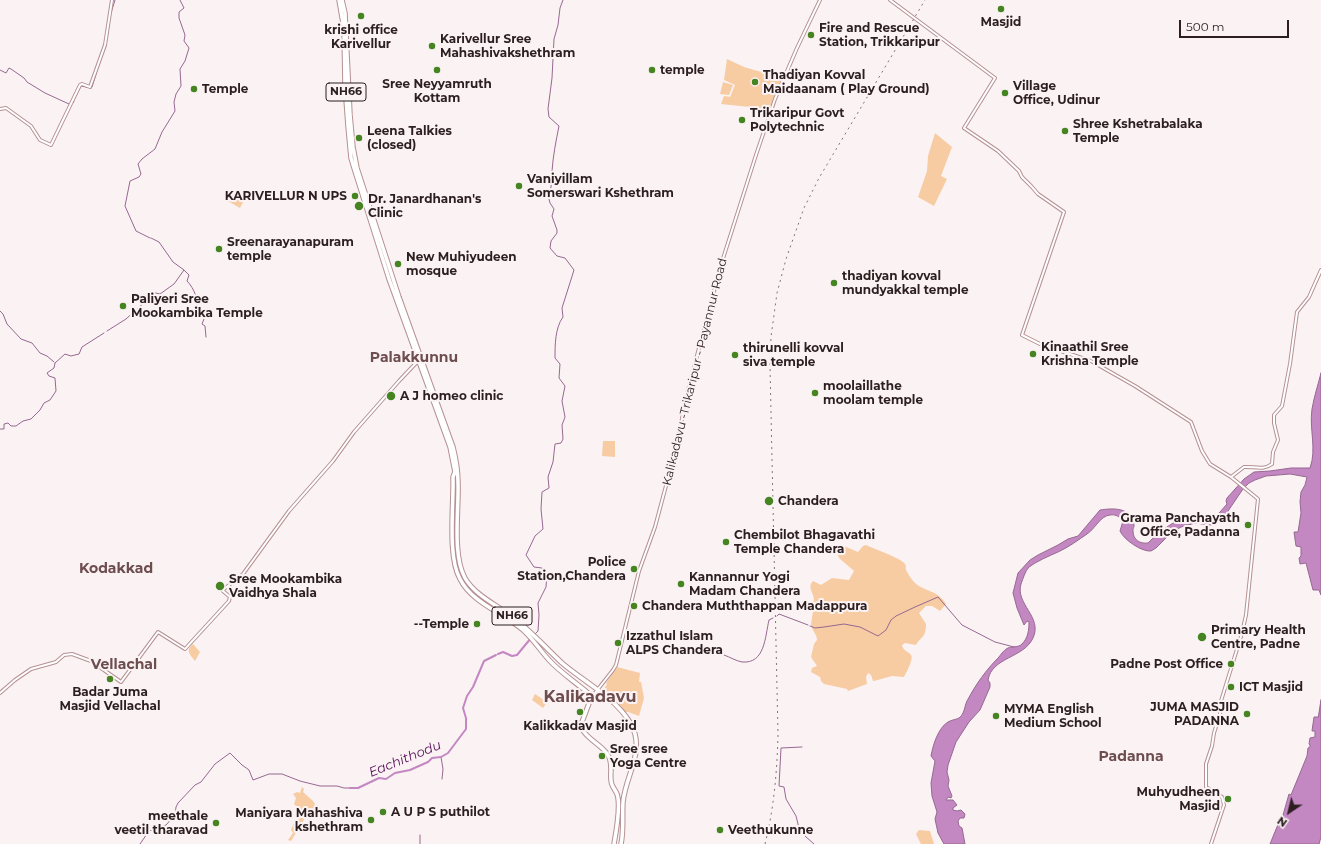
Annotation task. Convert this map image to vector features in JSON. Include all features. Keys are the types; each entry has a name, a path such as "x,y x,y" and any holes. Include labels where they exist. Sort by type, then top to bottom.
{"highway":[{"name":"NH66","path":"339,0 344,29 346,96 351,152 360,183 419,356 420,363 453,456 455,472 453,477 452,550 459,579 469,592 515,623 525,632 549,660 561,672 588,693 591,698"},
{"name":"NH66","path":"342,0 345,14 354,153 360,183"},
{"name":"NH66","path":"420,363 450,436 457,464 458,551 460,567 465,578 474,590 530,630 563,664 597,690 623,713 635,734 636,747 634,759 623,802 621,844"},
{"path":"591,698 582,722 582,728 589,738 606,752 610,760 611,783 617,794 617,828 614,844"}],"main road":[{"path":"0,109 6,108 16,114 31,126 40,140 52,145 80,85 82,84 90,87 105,45 112,0"},
{"name":"Kalikadavu -Trikaripur - Payannur Road","path":"591,698 616,665 639,571 655,527 676,451 688,390 713,295 756,155 780,88 820,0"},
{"path":"890,0 995,78 964,128 998,151 1019,171 1022,177 1038,194 1064,212 1022,335 1040,344 1091,361 1135,386 1191,422 1202,451 1210,464 1231,477 1258,499 1246,615 1221,701 1220,714 1206,764 1206,787 1222,797 1224,805 1211,844"},
{"path":"1231,477 1244,467 1266,468 1272,464 1273,452 1278,440 1274,423 1274,415 1282,406 1290,364 1297,312 1309,297 1321,270"},
{"path":"0,693 31,669 56,662 64,655 72,654 90,661 121,682 158,632 184,649 186,648 229,601 230,597 223,591 224,589 243,574 289,511 336,458 354,432 398,381 420,363"}],"shaded area":[{"name":"Thadiyan Kovval Maidaanam ( Play Ground)","path":"727,59 744,67 782,78 769,109 721,104 724,96 730,97 735,85 724,80"},
{"path":"723,82 733,85 729,95 720,94"},
{"path":"935,133 952,147 941,176 947,179 934,206 918,197 927,171 928,156"},
{"path":"230,192 244,200 240,208 226,200"},
{"path":"1321,373 1321,595 1319,590 1313,590 1306,563 1300,564 1299,558 1301,556 1301,547 1296,546 1294,532 1298,532 1301,513 1301,492 1307,477 1290,474 1266,476 1255,480 1243,489 1226,514 1216,523 1211,525 1195,523 1181,527 1172,532 1151,551 1143,550 1125,538 1120,531 1123,521 1119,517 1116,515 1106,516 1100,520 1090,532 1066,548 1032,565 1025,573 1020,591 1034,624 1035,630 1033,638 1029,645 1023,650 1002,662 991,672 988,680 990,687 980,710 969,722 956,742 947,772 949,780 948,786 952,796 951,798 948,797 946,800 953,800 957,805 953,808 953,810 961,810 965,814 964,818 960,818 958,821 959,826 962,828 965,844 944,844 938,833 935,819 937,812 932,796 931,783 935,761 931,756 933,747 941,728 948,722 961,716 964,712 966,702 970,695 990,667 1006,649 1020,645 1027,637 1029,622 1027,621 1024,625 1013,593 1018,573 1030,560 1038,555 1068,539 1078,536 1100,510 1116,509 1126,512 1130,515 1134,525 1134,537 1142,543 1148,543 1158,533 1179,519 1190,518 1213,520 1227,504 1227,498 1244,479 1254,472 1291,468 1310,468 1313,454 1311,416"},
{"path":"603,441 615,441 615,457 602,456"},
{"path":"866,545 893,556 903,562 906,565 906,570 911,579 915,583 939,596 946,604 940,611 932,606 926,606 919,613 926,624 925,632 916,645 905,643 902,645 903,649 912,657 904,677 892,676 873,681 871,675 868,673 866,677 867,684 848,691 847,689 824,684 820,677 811,672 812,668 817,666 811,657 814,644 817,640 811,625 814,599 810,585 813,581 821,585 832,578 849,580 854,571 839,558 838,555 840,547 844,546 858,552 863,546"},
{"path":"193,644 200,652 195,661 189,651"},
{"path":"617,667 640,673 639,682 641,682 644,698 639,716 624,712 604,693 606,690 604,689 607,684 606,683"},
{"path":"535,694 547,702 543,708 532,700"},
{"path":"1321,700 1321,837 1319,844 1270,844 1279,822 1284,816 1289,794 1291,795 1307,756 1308,748 1310,747 1310,738 1315,737 1315,731 1312,731 1314,717 1318,717"},
{"path":"302,787 304,789 303,792 315,804 291,841 288,840 293,833 291,830 300,812 294,804 296,798 293,794 297,792 300,793"},
{"path":"919,830 930,831 934,844 921,844 916,834"}],"waterway":[{"path":"111,13 115,0"},
{"path":"150,238 136,231 125,206 130,181 139,177 141,174 138,164 155,149 162,132 175,111 174,102 176,94 181,86 180,69 185,61 189,48 184,41 185,35 179,18 179,12 184,8 180,0"},
{"path":"552,171 559,126 549,117 548,109 552,78 554,39 563,0"},
{"path":"106,45 109,26"},
{"path":"99,64 106,46"},
{"path":"0,70 6,73 9,68 24,78 27,82 45,93 69,104"},
{"path":"92,87 97,71"},
{"path":"74,100 81,86 91,88"},
{"path":"535,634 538,631 538,603 546,587 547,574 542,568 534,567 526,555 535,536 543,529 541,509 542,492 549,488 548,477 553,462 555,444 561,443 563,439 562,425 565,417 562,401 565,386 559,378 560,364 555,358 555,342 558,326 563,317 562,308 574,270 565,258 557,256 550,248 551,241 557,233 552,216 554,209 549,199 553,174"},
{"path":"107,331 126,319 146,301 148,294 151,292 160,294 174,284 184,270 173,262 159,242 151,238"},
{"path":"184,270 189,275 187,281 196,295 196,311 202,315 204,319 202,324 205,326 206,337"},
{"path":"0,311 3,314 7,324 21,339 32,343 40,353 47,356 54,362"},
{"path":"0,429 4,429 4,424 8,423 11,426 16,426 23,421 31,419 40,410 44,403 50,400 56,391 55,378 49,376 47,373 54,368 55,363 65,354 71,356 79,354 82,347 104,333"},
{"path":"810,626 815,628 844,624 860,627 878,636 886,630 891,620 896,616 938,597 962,625 995,642 1014,647"},
{"path":"777,616 779,614 808,625"},
{"path":"724,655 742,662 755,659 763,648 769,620 773,618"},
{"name":"Eachithodu","path":"498,654 503,652 512,656 517,655 531,638"},
{"name":"Eachithodu","path":"350,788 358,788 379,778 386,779 395,773 410,770 428,762 432,758 441,757 448,753 466,729 466,718 463,708 467,696 473,687 484,661 496,655"},
{"path":"802,747 781,748 779,786 784,787 786,799 796,816 799,828 814,844"},
{"path":"140,844 149,831 166,825 175,815 178,803 195,785 201,782 215,764 230,753 249,770 253,780 269,774 282,774 300,781 320,786 350,788"},
{"path":"441,757 443,769 442,779"},
{"path":"420,835 420,844"}],"railway":[{"path":"765,844 771,817 777,763 778,735 770,366 771,337 777,293 786,259 804,208 819,178 925,0"}],"place":[{"name":"Masjid","path":"1001,9"},
{"name":"krishi office Karivellur","path":"361,16"},
{"name":"Fire and Rescue Station, Trikkaripur","path":"811,35"},
{"name":"Karivellur Sree Mahashivakshethram","path":"432,46"},
{"name":"Sree Neyyamruth Kottam","path":"437,70"},
{"name":"temple","path":"652,70"},
{"name":"Thadiyan Kovval Maidaanam ( Play Ground)","path":"755,82"},
{"name":"Temple","path":"194,89"},
{"name":"Village Office, Udinur","path":"1005,93"},
{"name":"Trikaripur Govt Polytechnic","path":"742,120"},
{"name":"Shree Kshetrabalaka Temple","path":"1065,131"},
{"name":"Leena Talkies (closed)","path":"359,138"},
{"name":"Vaniyillam Somerswari Kshethram","path":"519,186"},
{"name":"KARIVELLUR N UPS","path":"355,196"},
{"name":"Dr. Janardhanan's Clinic","path":"359,206"},
{"name":"Sreenarayanapuram temple","path":"219,249"},
{"name":"New Muhiyudeen mosque","path":"398,264"},
{"name":"thadiyan kovval mundyakkal temple","path":"834,283"},
{"name":"Paliyeri Sree Mookambika Temple","path":"123,306"},
{"name":"Kinaathil Sree Krishna Temple","path":"1033,354"},
{"name":"thirunelli kovval siva temple","path":"735,355"},
{"name":"moolaillathe moolam temple","path":"815,393"},
{"name":"A J homeo clinic","path":"391,396"},
{"name":"Chandera","path":"769,501"},
{"name":"Grama Panchayath Office, Padanna","path":"1248,525"},
{"name":"Chembilot Bhagavathi Temple Chandera","path":"726,542"},
{"name":"Police Station,Chandera","path":"634,569"},
{"name":"Kannannur Yogi Madam Chandera","path":"681,584"},
{"name":"Sree Mookambika Vaidhya Shala","path":"220,586"},
{"name":"Chandera Muththappan Madappura","path":"634,606"},
{"name":"--Temple","path":"477,624"},
{"name":"Primary Health Centre, Padne","path":"1202,637"},
{"name":"Izzathul Islam ALPS Chandera","path":"618,643"},
{"name":"Padne Post Office","path":"1231,664"},
{"name":"Badar Juma Masjid Vellachal","path":"110,679"},
{"name":"ICT Masjid","path":"1231,687"},
{"name":"Kalikkadav Masjid","path":"580,712"},
{"name":"JUMA MASJID PADANNA","path":"1247,714"},
{"name":"MYMA English Medium School","path":"996,716"},
{"name":"Sree sree Yoga Centre","path":"602,756"},
{"name":"Muhyudheen Masjid","path":"1228,799"},
{"name":"A U P S puthilot","path":"383,812"},
{"name":"Maniyara Mahashiva kshethram","path":"371,820"},
{"name":"meethale veetil tharavad","path":"216,823"},
{"name":"Veethukunne","path":"720,830"}],"district":[{"name":"Palakkunnu","path":"414,358"},
{"name":"Kodakkad","path":"116,569"},
{"name":"Vellachal","path":"124,665"},
{"name":"Kalikadavu","path":"590,697"},
{"name":"Padanna","path":"1131,757"}]}
